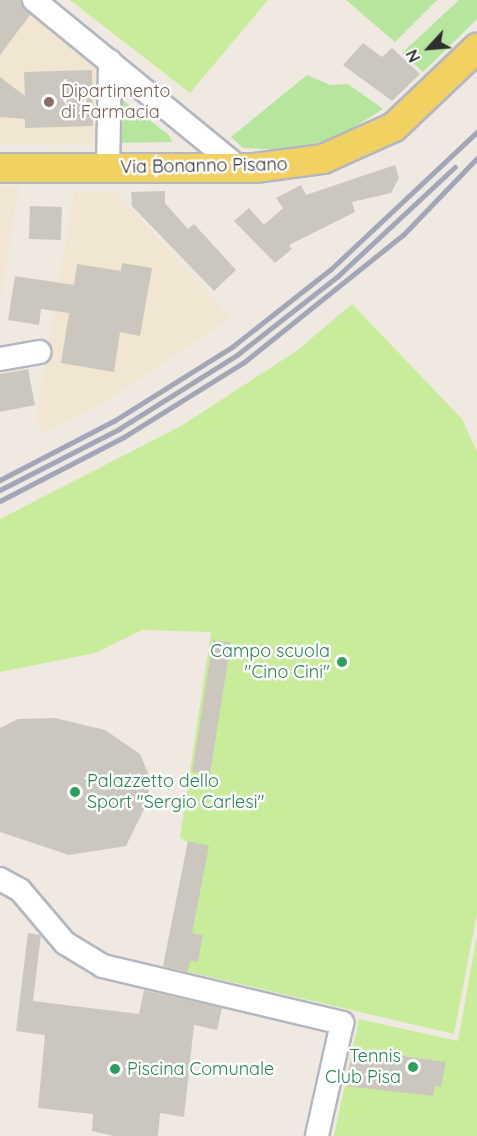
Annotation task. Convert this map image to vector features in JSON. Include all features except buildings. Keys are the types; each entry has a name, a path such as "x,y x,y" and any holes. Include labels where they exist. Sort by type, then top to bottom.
{"main road":[{"name":"Via Bonanno Pisano","path":"0,168 239,168 311,162 379,137 406,119 477,48"}],"street":[{"path":"34,0 239,168"},
{"path":"108,168 110,61"},
{"path":"0,359 39,352"},
{"path":"0,879 20,891 65,943 97,963 342,1023 317,1136"}],"shaded area":[{"name":"Dipartimento di Farmacia","path":"0,0 25,0 100,60 97,145 0,144"},
{"path":"0,186 19,186 0,302"},
{"path":"74,192 115,192 231,318 110,399 41,434 36,419"}],"green space":[{"path":"70,0 268,0 190,93"},
{"path":"346,0 437,0 395,42"},
{"path":"459,0 477,0 477,19 423,72 402,53"},
{"path":"307,75 330,85 348,84 383,109 337,138 288,150 243,148 231,137"},
{"path":"120,98 169,135 172,142 118,143"},
{"name":"Campo scuola \"Cino Cini\"","path":"352,304 462,419 477,452 477,913 454,1034 163,966 188,842 180,838 211,632 142,630 95,653 0,672 0,519 181,426 298,350"},
{"name":"Tennis Club Pisa","path":"477,935 477,1136 334,1136 359,1019 458,1041"}],"railway":[{"path":"0,480 114,421 232,347 330,270 477,132"},
{"path":"0,501 124,437 243,363 403,235 477,158"},
{"path":"0,490 119,429 237,355 337,277 455,167"}],"place":[{"name":"Dipartimento di Farmacia","path":"49,102"},
{"name":"Campo scuola \"Cino Cini\"","path":"342,662"},
{"name":"Palazzetto dello Sport \"Sergio Carlesi\"","path":"75,792"},
{"name":"Tennis Club Pisa","path":"413,1067"},
{"name":"Piscina Comunale","path":"115,1069"}]}
